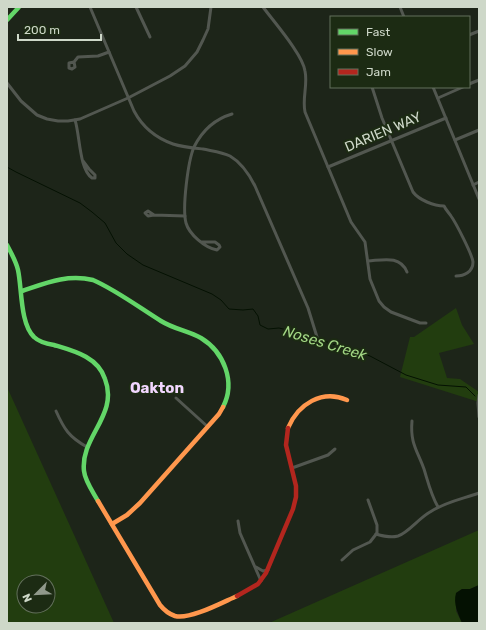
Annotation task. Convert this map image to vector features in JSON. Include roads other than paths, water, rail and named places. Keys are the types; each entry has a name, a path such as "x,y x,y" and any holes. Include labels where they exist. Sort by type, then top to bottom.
{"street":[{"path":"7,20 19,7"},
{"path":"90,7 136,116 143,124 150,131 172,144 216,152 229,156 240,163 249,174 256,186 305,302 311,325 317,337"},
{"path":"136,7 150,37"},
{"path":"7,83 21,101 38,115 53,120 75,120 128,98 170,76 190,61 206,35 211,7"},
{"path":"263,7 303,63 306,76 304,107 351,222 365,242 370,279 376,295 384,307 391,312 420,323 426,323"},
{"path":"74,62 76,58 80,56 98,56 109,52"},
{"path":"372,88 382,118 413,192 421,199 444,206 453,218 470,253 473,263 471,270 464,275 456,276"},
{"path":"433,88 479,199"},
{"path":"438,98 461,88"},
{"path":"201,242 215,242 220,247 219,249 214,250 201,242 189,230 185,216 186,189 194,148 202,135 211,125 221,118 232,114"},
{"name":"DARIEN WAY","path":"328,167 446,118"},
{"path":"75,120 83,161 87,174 92,178 95,178 95,175 83,161"},
{"path":"455,140 479,130"},
{"path":"473,185 479,182"},
{"path":"154,215 185,216"},
{"path":"7,245 16,264 27,324 32,335 43,342 86,355 97,364 104,375 108,390 107,408 87,447 83,462 85,477 160,604 167,612 174,616 183,617 194,614 249,590 261,581 268,570 294,504 296,486 286,451 286,440 290,424 295,415 306,404 321,397 337,395 347,400"},
{"path":"368,261 393,260 403,264 407,272"},
{"path":"22,291 73,276 86,278 100,283 172,328 194,335 206,341 216,350 222,359 229,380 229,389 223,407 208,427 140,503 127,515 112,524"},
{"path":"479,395 479,417"},
{"path":"176,398 208,427"},
{"path":"56,411 69,435 87,447"},
{"path":"412,421 411,432 413,444 424,469 431,494 438,507"},
{"path":"292,468 328,455 335,449"},
{"path":"376,534 387,537 398,536 404,533 419,519 438,507 451,501 479,493"},
{"path":"342,560 351,552 372,540 376,534 377,526 368,500"},
{"path":"238,521 240,533 261,581"},
{"path":"254,566 263,571 268,570"}],"waterway":[{"name":"Noses Creek","path":"7,167 80,203 105,223 116,243 127,254 143,265 212,294 221,300 229,309 253,309 258,316 260,325 268,329 279,328 299,333 370,356 406,375 438,385 466,387 475,396"}],"district":[{"name":"Oakton","path":"157,388"}]}
